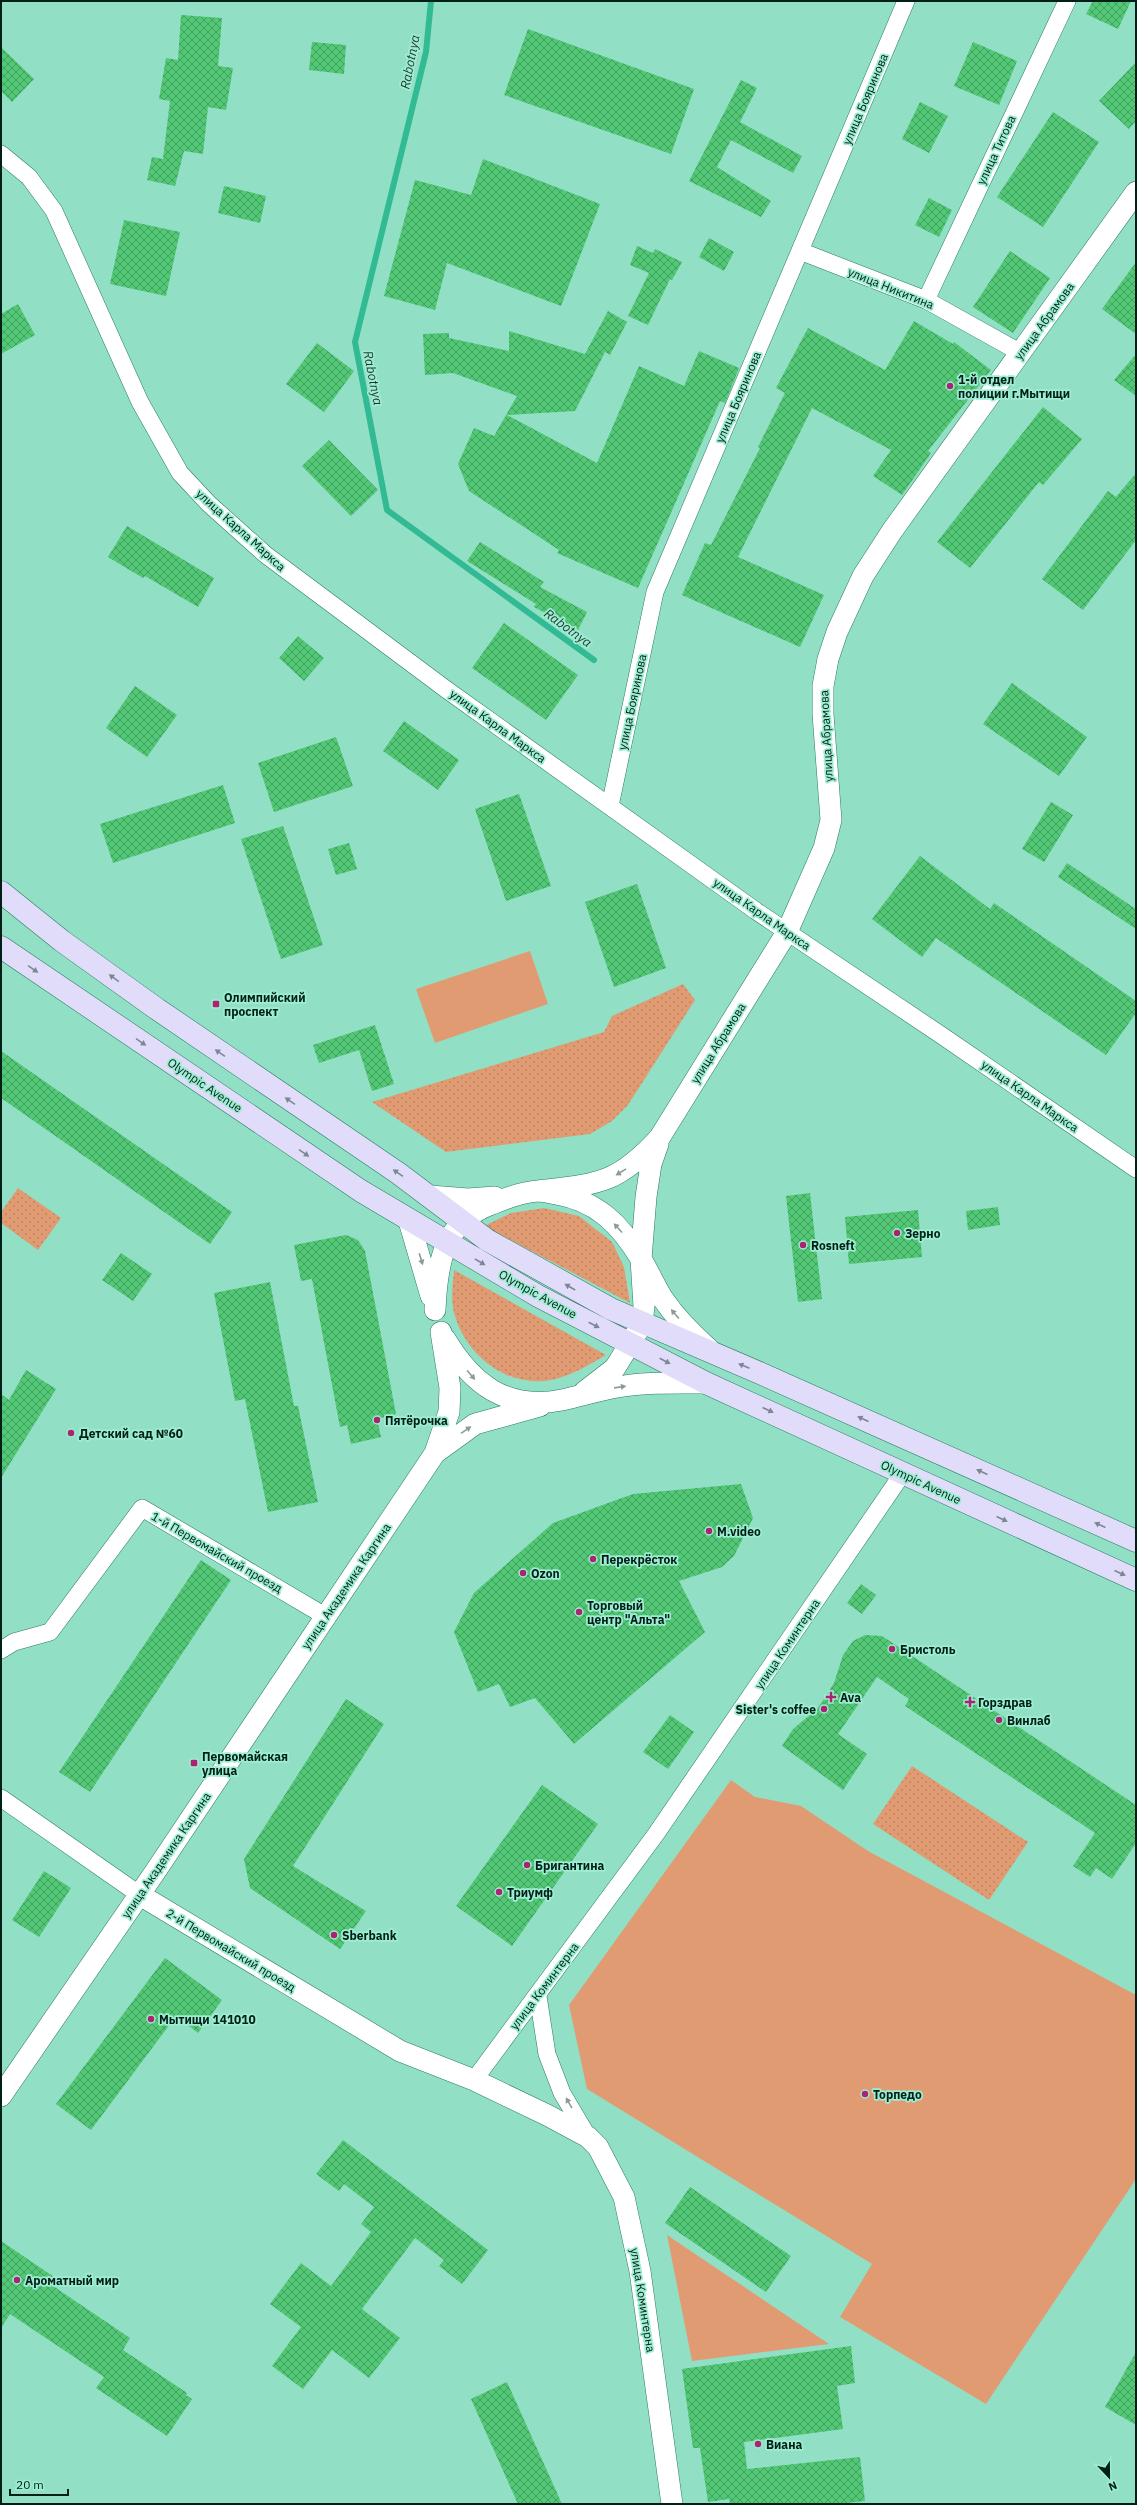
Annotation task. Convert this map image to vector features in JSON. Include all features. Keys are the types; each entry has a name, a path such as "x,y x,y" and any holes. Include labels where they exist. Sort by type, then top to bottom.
{"main road":[{"path":"1,892 62,941"},
{"path":"1,904 62,941"},
{"name":"Olympic Avenue","path":"62,941 252,1076 430,1196 461,1222 487,1240 611,1310 712,1352 1136,1541"},
{"name":"Olympic Avenue","path":"1,947 409,1222 447,1242 538,1296 706,1383 1136,1580"}],"street":[{"name":"улица Бояринова","path":"610,806 656,592 906,1"},
{"name":"улица Титова","path":"926,300 1067,1"},
{"name":"улица Карла Маркса","path":"1,154 29,177 54,211 140,402 180,473 208,504 266,555 447,690 787,932 941,1035 1136,1169"},
{"name":"улица Абрамова","path":"660,1137 787,932 824,848 831,820 823,721 823,686 837,632 863,576 892,531 1136,192"},
{"name":"улица Никитина","path":"800,251 926,300 1021,353"},
{"path":"538,1191 592,1185 617,1175 640,1160 660,1137"},
{"path":"641,1259 646,1197 651,1164 660,1137"},
{"name":"Olympic Avenue","path":"435,1310 437,1275 447,1242 461,1222 478,1209 510,1197 538,1191 576,1198 605,1214 621,1230 641,1259 663,1299 712,1352"},
{"name":"Olympic Avenue","path":"430,1196 468,1199 510,1197"},
{"name":"Olympic Avenue","path":"409,1222 441,1332 456,1358 477,1381 503,1397 529,1401 561,1400 582,1394 658,1383 706,1383"},
{"name":"Olympic Avenue","path":"582,1394 615,1368 642,1324 644,1306 641,1259"},
{"path":"435,1453 449,1412 450,1388 441,1332"},
{"path":"435,1453 475,1424 561,1400"},
{"name":"улица Академика Каргина","path":"1,2096 140,1895 435,1453"},
{"name":"улица Коминтерна","path":"672,2504 640,2271 624,2197 598,2147 588,2137 547,2115 474,2080 538,1996 656,1834 903,1473"},
{"name":"1-й Первомайский проезд","path":"1,1650 14,1642 50,1632 142,1508 326,1616"},
{"name":"2-й Первомайский проезд","path":"1,1798 140,1895 400,2051 474,2080"},
{"path":"538,1996 547,2054 562,2093 588,2137"}],"shaded area":[{"path":"530,951 548,1004 435,1043 416,989"},
{"path":"683,984 695,1000 628,1105 612,1121 590,1134 446,1152 372,1102 604,1032 612,1016"},
{"path":"18,1188 61,1218 38,1250 1,1223 1,1212"},
{"path":"544,1208 579,1216 612,1242 624,1267 630,1303 484,1226 511,1213"},
{"path":"454,1270 606,1355 573,1373 551,1380 535,1381 519,1379 504,1374 479,1356 461,1331 453,1311 452,1293"},
{"path":"912,1766 1028,1842 989,1900 873,1824"},
{"name":"Торпедо","path":"731,1780 755,1797 801,1806 868,1851 1136,1995 1136,2179 986,2404 840,2317 872,2264 587,2089 569,2005"},
{"path":"667,2235 829,2344 692,2361"}],"building":[{"path":"1093,1 1131,1 1118,29 1086,14"},
{"path":"181,15 222,18 218,66 233,68 226,110 208,107 203,154 184,151 175,186 147,180 152,157 163,159 170,101 159,99 166,58 178,60"},
{"path":"528,29 694,89 671,154 504,95"},
{"path":"312,42 346,45 344,74 309,70"},
{"path":"973,42 1017,61 999,105 954,86"},
{"path":"1,47 34,79 12,102 1,91"},
{"path":"1136,62 1136,121 1129,129 1099,101"},
{"path":"741,80 757,88 740,122 802,156 793,173 731,140 717,167 771,201 761,217 689,181"},
{"path":"920,102 948,116 929,153 902,139"},
{"path":"1053,112 1099,142 1043,227 997,197"},
{"path":"483,159 600,204 561,306 447,263 435,310 384,296 415,180 471,195"},
{"path":"224,186 266,196 260,223 218,213"},
{"path":"929,198 952,210 939,237 915,225"},
{"path":"124,220 180,232 166,296 110,284"},
{"path":"709,238 734,252 724,271 699,257"},
{"path":"637,246 653,253 655,249 682,262 672,280 670,279 648,325 628,316 649,273 630,265"},
{"path":"1010,251 1050,278 1013,333 973,307"},
{"path":"1136,262 1136,334 1102,309"},
{"path":"18,304 35,335 1,354 1,314"},
{"path":"608,311 627,322 610,355 605,352 575,411 507,415 597,463 639,366 684,386 699,351 739,368 725,403 720,401 638,588 557,553 559,550 469,491 458,464 474,428 494,436 517,396 453,373 425,375 423,334 449,333 449,338 509,351 509,331 585,354"},
{"path":"914,321 953,344 954,342 991,370 928,451 931,453 902,495 873,476 891,450 812,408 738,557 824,595 800,647 682,595 705,543 711,545 760,448 758,447 785,393 776,388 808,328 885,370"},
{"path":"317,343 354,371 324,412 286,384"},
{"path":"1136,354 1136,396 1114,380"},
{"path":"1043,407 1082,439 1043,485 1039,482 970,568 937,542"},
{"path":"329,440 378,490 351,516 302,466"},
{"path":"1136,473 1136,540 1083,610 1042,579 1108,491 1116,497"},
{"path":"127,526 214,578 198,607 145,576 143,578 108,557"},
{"path":"480,542 544,582 540,587 587,612 578,630 534,607 536,604 467,561"},
{"path":"504,623 578,675 546,720 472,668"},
{"path":"298,636 324,658 304,681 279,658"},
{"path":"1012,683 1087,737 1059,776 983,724"},
{"path":"135,686 177,715 147,757 106,728"},
{"path":"404,721 459,760 438,790 383,751"},
{"path":"336,737 353,786 274,812 258,763"},
{"path":"223,785 235,823 113,863 100,824"},
{"path":"519,794 551,886 506,901 475,809"},
{"path":"1051,802 1073,815 1044,862 1022,849"},
{"path":"283,826 323,945 281,959 241,839"},
{"path":"349,843 357,869 336,875 328,849"},
{"path":"920,856 990,909 994,903 1136,1001 1136,1013 1106,1055 936,938 922,957 872,919"},
{"path":"1067,863 1136,909 1136,929 1058,877"},
{"path":"637,884 666,968 614,987 585,902"},
{"path":"375,1025 394,1084 372,1091 359,1050 319,1063 313,1045"},
{"path":"1,1051 232,1212 210,1244 1,1098"},
{"path":"810,1193 822,1299 798,1302 786,1196"},
{"path":"998,1207 1000,1225 968,1230 966,1211"},
{"path":"918,1210 922,1257 849,1264 845,1217"},
{"path":"346,1235 358,1240 365,1251 396,1414 377,1419 381,1437 351,1444 347,1425 340,1427 312,1279 301,1281 294,1245"},
{"path":"121,1253 152,1274 133,1301 102,1280"},
{"path":"270,1282 294,1406 298,1406 318,1502 268,1512 245,1399 235,1401 214,1293"},
{"path":"26,1370 56,1389 1,1478 1,1394 9,1400"},
{"name":"Торговый центр \"Альта\"","path":"741,1484 753,1518 734,1556 722,1567 679,1581 705,1632 574,1744 535,1698 510,1707 499,1684 478,1692 454,1632 474,1593 553,1523 633,1494"},
{"path":"201,1560 231,1580 90,1792 59,1772"},
{"path":"861,1584 876,1595 862,1614 847,1603"},
{"path":"865,1635 882,1636 1136,1805 1136,1843 1112,1879 1096,1868 1090,1877 1073,1866 1095,1833 905,1706 909,1699 877,1677 838,1734 867,1754 843,1790 782,1746 793,1729 817,1709 826,1696 834,1683 843,1655 853,1641"},
{"path":"346,1699 384,1724 293,1866 366,1911 340,1949 250,1888 244,1859"},
{"path":"670,1715 694,1732 668,1769 643,1752"},
{"name":"Бригантина","path":"542,1785 598,1824 512,1946 456,1906"},
{"path":"44,1871 71,1888 39,1937 12,1920"},
{"path":"165,1958 222,2000 198,2033 176,2016 91,2130 56,2104"},
{"path":"343,2140 488,2250 462,2284 439,2266 444,2260 415,2238 362,2309 400,2338 369,2378 332,2350 303,2389 272,2366 301,2327 270,2304 301,2263 331,2286 371,2232 361,2224 374,2207 344,2184 339,2191 316,2174"},
{"path":"690,2187 791,2256 766,2292 665,2223"},
{"path":"1,2241 57,2279 53,2286 130,2338 123,2350 187,2393 186,2395 192,2399 167,2436 96,2388 104,2377 10,2314 1,2328"},
{"path":"851,2346 855,2383 837,2386 843,2429 744,2442 747,2469 860,2457 865,2501 837,2504 730,2504 729,2499 708,2502 700,2448 693,2448 682,2369"},
{"path":"1136,2352 1136,2425 1105,2407"},
{"path":"507,2382 562,2504 518,2504 471,2399"}],"waterway":[{"name":"Rabotnya","path":"431,1 426,52 355,342 387,510 594,660"}],"place":[{"name":"1-й отдел полиции г.Мытищи","path":"950,386"},
{"name":"Олимпийский проспект","path":"216,1004"},
{"name":"Зерно","path":"897,1233"},
{"name":"Rosneft","path":"803,1245"},
{"name":"Пятёрочка","path":"377,1420"},
{"name":"Детский сад №60","path":"71,1433"},
{"name":"M.video","path":"709,1531"},
{"name":"Перекрёсток","path":"593,1559"},
{"name":"Ozon","path":"523,1573"},
{"name":"Торговый центр \"Альта\"","path":"579,1612"},
{"name":"Бристоль","path":"892,1649"},
{"name":"Ava","path":"831,1697"},
{"name":"Горздрав","path":"970,1702"},
{"name":"Sister's coffee","path":"824,1709"},
{"name":"Винлаб","path":"999,1720"},
{"name":"Первомайская улица","path":"194,1763"},
{"name":"Бригантина","path":"527,1865"},
{"name":"Триумф","path":"499,1892"},
{"name":"Sberbank","path":"334,1935"},
{"name":"Мытищи 141010","path":"151,2019"},
{"name":"Торпедо","path":"865,2094"},
{"name":"Ароматный мир","path":"17,2280"},
{"name":"Виана","path":"758,2444"}]}
